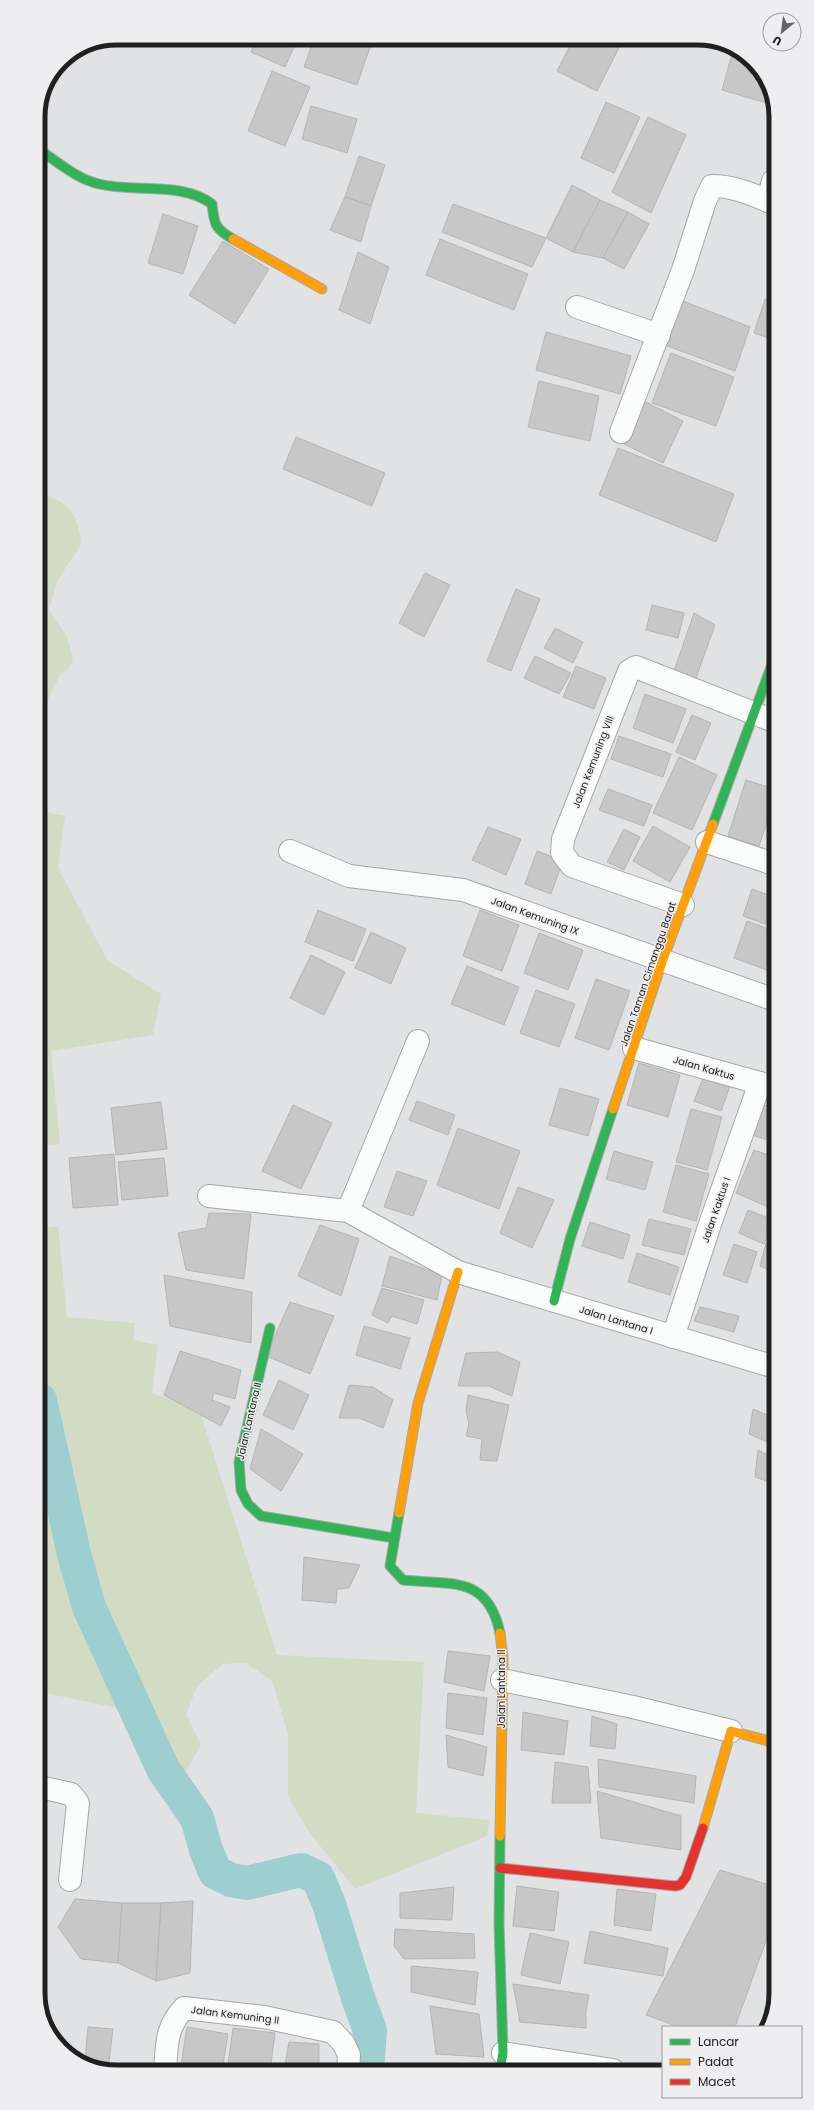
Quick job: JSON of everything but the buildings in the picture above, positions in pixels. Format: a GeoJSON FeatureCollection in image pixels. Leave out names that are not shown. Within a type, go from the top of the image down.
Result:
{"type":"FeatureCollection","features":[{"type":"Feature","properties":{"kind":"street"},"geometry":{"type":"LineString","coordinates":[[45,153],[95,183],[179,192],[205,198],[212,204],[214,223],[221,232],[322,289]]}},
{"type":"Feature","properties":{"kind":"street"},"geometry":{"type":"LineString","coordinates":[[621,432],[659,335],[683,270],[705,201],[712,186],[724,186],[769,195]]}},
{"type":"Feature","properties":{"kind":"street"},"geometry":{"type":"LineString","coordinates":[[577,307],[659,335]]}},
{"type":"Feature","properties":{"kind":"street","name":"Jalan Kemuning VIII"},"geometry":{"type":"LineString","coordinates":[[683,905],[572,866],[562,853],[563,839],[628,672],[636,668],[641,669],[753,714]]}},
{"type":"Feature","properties":{"kind":"street","name":"Jalan Taman Cimanggu Barat"},"geometry":{"type":"LineString","coordinates":[[554,1301],[570,1239],[662,962],[769,672]]}},
{"type":"Feature","properties":{"kind":"street"},"geometry":{"type":"LineString","coordinates":[[753,714],[769,719]]}},
{"type":"Feature","properties":{"kind":"street"},"geometry":{"type":"LineString","coordinates":[[707,842],[769,862]]}},
{"type":"Feature","properties":{"kind":"street","name":"Jalan Kemuning IX"},"geometry":{"type":"LineString","coordinates":[[290,851],[349,876],[462,890],[662,962],[769,998]]}},
{"type":"Feature","properties":{"kind":"street"},"geometry":{"type":"LineString","coordinates":[[209,1196],[348,1211],[418,1041]]}},
{"type":"Feature","properties":{"kind":"street","name":"Jalan Kaktus"},"geometry":{"type":"LineString","coordinates":[[634,1048],[767,1085]]}},
{"type":"Feature","properties":{"kind":"street","name":"Jalan Kaktus I"},"geometry":{"type":"LineString","coordinates":[[673,1337],[710,1224],[767,1085]]}},
{"type":"Feature","properties":{"kind":"street","name":"Jalan Lantana I"},"geometry":{"type":"LineString","coordinates":[[348,1211],[458,1272],[769,1365]]}},
{"type":"Feature","properties":{"kind":"street","name":"Jalan Lantana II"},"geometry":{"type":"LineString","coordinates":[[458,1272],[418,1403],[390,1566],[403,1580],[473,1588],[483,1596],[492,1609],[502,1651],[498,1923],[502,2061],[551,2065]]}},
{"type":"Feature","properties":{"kind":"street","name":"Jalan Lantana II"},"geometry":{"type":"LineString","coordinates":[[270,1328],[239,1462],[241,1490],[248,1504],[261,1516],[394,1538]]}},
{"type":"Feature","properties":{"kind":"street"},"geometry":{"type":"LineString","coordinates":[[502,1680],[633,1707],[769,1741]]}},
{"type":"Feature","properties":{"kind":"street"},"geometry":{"type":"LineString","coordinates":[[500,1868],[675,1886],[680,1885],[686,1877],[712,1801],[731,1731]]}},
{"type":"Feature","properties":{"kind":"street"},"geometry":{"type":"LineString","coordinates":[[45,1788],[71,1794],[78,1803],[70,1880]]}},
{"type":"Feature","properties":{"kind":"street","name":"Jalan Kemuning II"},"geometry":{"type":"LineString","coordinates":[[166,2065],[168,2032],[174,2019],[184,2008],[264,2017],[333,2032],[344,2044],[349,2055],[348,2065]]}},
{"type":"Feature","properties":{"kind":"green space"},"geometry":{"type":"Polygon","coordinates":[[[45,494],[61,502],[69,509],[75,517],[81,537],[80,546],[57,581],[49,610],[67,637],[73,660],[68,669],[60,675],[45,705],[45,494]]]}},
{"type":"Feature","properties":{"kind":"green space"},"geometry":{"type":"Polygon","coordinates":[[[45,812],[65,816],[58,868],[108,961],[161,994],[153,1035],[51,1051],[60,1144],[45,1146],[45,812]]]}},
{"type":"Feature","properties":{"kind":"green space"},"geometry":{"type":"Polygon","coordinates":[[[58,1226],[67,1317],[135,1323],[133,1340],[158,1345],[152,1393],[199,1408],[277,1655],[424,1662],[416,1813],[489,1820],[487,1836],[355,1889],[312,1836],[288,1797],[288,1734],[272,1681],[246,1663],[223,1664],[197,1686],[186,1715],[201,1745],[185,1773],[159,1773],[123,1709],[45,1693],[45,1228],[58,1226]]]}},
{"type":"Feature","properties":{"kind":"waterway"},"geometry":{"type":"LineString","coordinates":[[45,1423],[74,1554],[89,1607],[163,1769],[197,1818],[206,1850],[215,1872],[231,1880],[247,1883],[301,1870],[318,1878],[329,1904],[359,2001],[370,2030],[367,2065]]}},
{"type":"Feature","properties":{"kind":"traffic: fast"},"geometry":{"type":"LineString","coordinates":[[45,154],[75,174],[91,182],[127,188],[172,190],[186,192],[200,197],[212,204],[216,225],[222,232],[233,239]]}},
{"type":"Feature","properties":{"kind":"traffic: fast"},"geometry":{"type":"LineString","coordinates":[[713,824],[769,673]]}},
{"type":"Feature","properties":{"kind":"traffic: fast"},"geometry":{"type":"LineString","coordinates":[[554,1301],[570,1239],[613,1109]]}},
{"type":"Feature","properties":{"kind":"traffic: fast"},"geometry":{"type":"LineString","coordinates":[[270,1328],[239,1462],[241,1490],[248,1504],[261,1516],[394,1538]]}},
{"type":"Feature","properties":{"kind":"traffic: fast"},"geometry":{"type":"LineString","coordinates":[[399,1513],[390,1566],[403,1580],[452,1584],[477,1592],[487,1601],[494,1614],[500,1633]]}},
{"type":"Feature","properties":{"kind":"traffic: fast"},"geometry":{"type":"LineString","coordinates":[[500,1836],[499,1923],[503,2053],[501,2065]]}},
{"type":"Feature","properties":{"kind":"traffic: slow"},"geometry":{"type":"LineString","coordinates":[[233,239],[322,289]]}},
{"type":"Feature","properties":{"kind":"traffic: slow"},"geometry":{"type":"LineString","coordinates":[[613,1109],[662,962],[713,824]]}},
{"type":"Feature","properties":{"kind":"traffic: slow"},"geometry":{"type":"LineString","coordinates":[[399,1513],[418,1403],[458,1272]]}},
{"type":"Feature","properties":{"kind":"traffic: slow"},"geometry":{"type":"LineString","coordinates":[[500,1633],[503,1658],[500,1836]]}},
{"type":"Feature","properties":{"kind":"traffic: slow"},"geometry":{"type":"LineString","coordinates":[[703,1828],[731,1731],[769,1741]]}},
{"type":"Feature","properties":{"kind":"traffic: jam"},"geometry":{"type":"LineString","coordinates":[[500,1868],[675,1886],[680,1885],[686,1877],[703,1828]]}}]}
